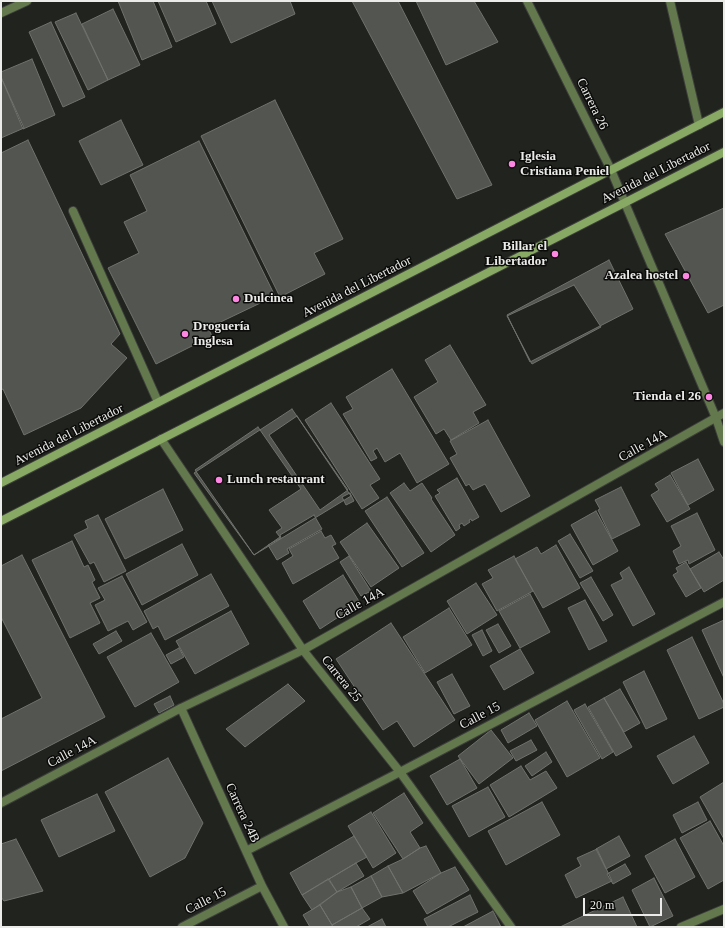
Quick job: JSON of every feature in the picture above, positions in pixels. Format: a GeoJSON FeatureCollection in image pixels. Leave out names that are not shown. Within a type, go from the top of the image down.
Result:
{"type":"FeatureCollection","features":[{"type":"Feature","properties":{"kind":"main road","name":"Avenida del Libertador"},"geometry":{"type":"LineString","coordinates":[[1,483],[724,112]]}},
{"type":"Feature","properties":{"kind":"main road","name":"Avenida del Libertador"},"geometry":{"type":"LineString","coordinates":[[1,521],[724,152]]}},
{"type":"Feature","properties":{"kind":"street"},"geometry":{"type":"LineString","coordinates":[[1,13],[27,1]]}},
{"type":"Feature","properties":{"kind":"street","name":"Carrera 26"},"geometry":{"type":"LineString","coordinates":[[527,1],[611,170],[716,418],[724,442]]}},
{"type":"Feature","properties":{"kind":"street"},"geometry":{"type":"LineString","coordinates":[[670,1],[699,125]]}},
{"type":"Feature","properties":{"kind":"street"},"geometry":{"type":"LineString","coordinates":[[73,211],[158,402]]}},
{"type":"Feature","properties":{"kind":"street","name":"Calle 14A"},"geometry":{"type":"LineString","coordinates":[[1,803],[181,708],[303,650],[724,413]]}},
{"type":"Feature","properties":{"kind":"street","name":"Carrera 25"},"geometry":{"type":"LineString","coordinates":[[160,439],[303,650],[400,772],[511,927]]}},
{"type":"Feature","properties":{"kind":"street","name":"Calle 15"},"geometry":{"type":"LineString","coordinates":[[246,851],[724,602]]}},
{"type":"Feature","properties":{"kind":"street","name":"Carrera 24B"},"geometry":{"type":"LineString","coordinates":[[181,708],[262,886],[284,927]]}},
{"type":"Feature","properties":{"kind":"street","name":"Calle 15"},"geometry":{"type":"LineString","coordinates":[[182,927],[262,886]]}},
{"type":"Feature","properties":{"kind":"street"},"geometry":{"type":"LineString","coordinates":[[681,927],[724,909]]}},
{"type":"Feature","properties":{"kind":"building"},"geometry":{"type":"Polygon","coordinates":[[[118,1],[153,1],[172,47],[142,60],[118,1]]]}},
{"type":"Feature","properties":{"kind":"building"},"geometry":{"type":"Polygon","coordinates":[[[158,1],[206,1],[216,24],[176,42],[158,1]]]}},
{"type":"Feature","properties":{"kind":"building"},"geometry":{"type":"Polygon","coordinates":[[[212,1],[290,1],[295,14],[231,43],[212,1]]]}},
{"type":"Feature","properties":{"kind":"building"},"geometry":{"type":"Polygon","coordinates":[[[352,1],[398,1],[492,185],[457,199],[352,1]]]}},
{"type":"Feature","properties":{"kind":"building"},"geometry":{"type":"Polygon","coordinates":[[[416,1],[474,1],[498,42],[446,65],[416,1]]]}},
{"type":"Feature","properties":{"kind":"building"},"geometry":{"type":"Polygon","coordinates":[[[113,9],[140,65],[108,80],[82,24],[113,9]]]}},
{"type":"Feature","properties":{"kind":"building"},"geometry":{"type":"Polygon","coordinates":[[[76,13],[108,80],[88,90],[55,22],[76,13]]]}},
{"type":"Feature","properties":{"kind":"building"},"geometry":{"type":"Polygon","coordinates":[[[51,22],[85,97],[63,107],[29,32],[51,22]]]}},
{"type":"Feature","properties":{"kind":"building"},"geometry":{"type":"Polygon","coordinates":[[[32,59],[55,115],[23,129],[1,77],[1,72],[32,59]]]}},
{"type":"Feature","properties":{"kind":"building"},"geometry":{"type":"Polygon","coordinates":[[[1,77],[24,128],[1,138],[1,77]]]}},
{"type":"Feature","properties":{"kind":"building"},"geometry":{"type":"Polygon","coordinates":[[[275,100],[343,239],[314,253],[325,274],[280,297],[201,136],[275,100]]]}},
{"type":"Feature","properties":{"kind":"building"},"geometry":{"type":"Polygon","coordinates":[[[121,120],[143,165],[101,185],[79,141],[121,120]]]}},
{"type":"Feature","properties":{"kind":"building"},"geometry":{"type":"Polygon","coordinates":[[[28,140],[120,334],[111,344],[127,358],[81,408],[24,435],[3,389],[1,390],[1,153],[28,140]]]}},
{"type":"Feature","properties":{"kind":"building"},"geometry":{"type":"Polygon","coordinates":[[[199,141],[275,296],[208,328],[212,336],[156,364],[108,268],[139,253],[124,222],[147,211],[130,175],[199,141]]]}},
{"type":"Feature","properties":{"kind":"building"},"geometry":{"type":"Polygon","coordinates":[[[724,208],[724,305],[708,313],[665,234],[724,208]]]}},
{"type":"Feature","properties":{"kind":"building"},"geometry":{"type":"Polygon","coordinates":[[[609,260],[633,309],[530,362],[507,315],[609,260]]]}},
{"type":"Feature","properties":{"kind":"building"},"geometry":{"type":"Polygon","coordinates":[[[574,285],[601,327],[532,364],[507,316],[574,285]]]}},
{"type":"Feature","properties":{"kind":"building"},"geometry":{"type":"Polygon","coordinates":[[[450,345],[486,405],[473,412],[479,423],[451,440],[444,429],[436,434],[414,397],[438,382],[425,360],[450,345]]]}},
{"type":"Feature","properties":{"kind":"building"},"geometry":{"type":"Polygon","coordinates":[[[392,369],[449,464],[417,483],[400,453],[385,462],[377,448],[373,451],[377,458],[371,461],[343,414],[353,409],[346,397],[392,369]]]}},
{"type":"Feature","properties":{"kind":"building"},"geometry":{"type":"Polygon","coordinates":[[[331,403],[380,479],[370,485],[379,498],[362,509],[305,420],[331,403]]]}},
{"type":"Feature","properties":{"kind":"building"},"geometry":{"type":"Polygon","coordinates":[[[292,409],[351,496],[254,555],[194,473],[292,409]]]}},
{"type":"Feature","properties":{"kind":"building"},"geometry":{"type":"Polygon","coordinates":[[[297,416],[348,490],[320,510],[269,435],[297,416]]]}},
{"type":"Feature","properties":{"kind":"building"},"geometry":{"type":"Polygon","coordinates":[[[488,420],[530,496],[501,512],[485,484],[473,490],[469,484],[466,486],[450,458],[457,454],[450,441],[488,420]]]}},
{"type":"Feature","properties":{"kind":"building"},"geometry":{"type":"Polygon","coordinates":[[[258,427],[301,489],[269,510],[282,528],[276,532],[280,537],[254,555],[195,470],[258,427]]]}},
{"type":"Feature","properties":{"kind":"building"},"geometry":{"type":"Polygon","coordinates":[[[698,459],[714,490],[688,505],[671,473],[698,459]]]}},
{"type":"Feature","properties":{"kind":"building"},"geometry":{"type":"Polygon","coordinates":[[[670,475],[690,509],[667,522],[651,495],[659,490],[655,484],[670,475]]]}},
{"type":"Feature","properties":{"kind":"building"},"geometry":{"type":"Polygon","coordinates":[[[457,478],[479,517],[472,521],[471,519],[469,520],[470,522],[464,526],[462,523],[459,525],[460,528],[456,531],[435,496],[440,493],[437,490],[457,478]]]}},
{"type":"Feature","properties":{"kind":"building"},"geometry":{"type":"Polygon","coordinates":[[[404,483],[410,491],[422,483],[455,535],[431,552],[390,493],[404,483]]]}},
{"type":"Feature","properties":{"kind":"building"},"geometry":{"type":"Polygon","coordinates":[[[621,487],[640,525],[612,539],[598,510],[600,509],[595,500],[621,487]]]}},
{"type":"Feature","properties":{"kind":"building"},"geometry":{"type":"Polygon","coordinates":[[[163,489],[183,530],[125,559],[105,519],[163,489]]]}},
{"type":"Feature","properties":{"kind":"building"},"geometry":{"type":"Polygon","coordinates":[[[350,493],[354,501],[346,505],[342,497],[350,493]]]}},
{"type":"Feature","properties":{"kind":"building"},"geometry":{"type":"Polygon","coordinates":[[[387,497],[424,553],[402,567],[365,511],[387,497]]]}},
{"type":"Feature","properties":{"kind":"building"},"geometry":{"type":"Polygon","coordinates":[[[596,511],[618,551],[593,565],[571,525],[596,511]]]}},
{"type":"Feature","properties":{"kind":"building"},"geometry":{"type":"Polygon","coordinates":[[[697,513],[715,550],[689,564],[688,560],[679,564],[673,551],[681,546],[671,526],[697,513]]]}},
{"type":"Feature","properties":{"kind":"building"},"geometry":{"type":"Polygon","coordinates":[[[98,515],[126,571],[104,582],[94,562],[90,564],[74,535],[88,528],[85,521],[98,515]]]}},
{"type":"Feature","properties":{"kind":"building"},"geometry":{"type":"Polygon","coordinates":[[[314,515],[322,529],[287,549],[289,553],[277,560],[268,545],[281,538],[280,535],[314,515]]]}},
{"type":"Feature","properties":{"kind":"building"},"geometry":{"type":"Polygon","coordinates":[[[367,523],[399,568],[371,587],[340,542],[367,523]]]}},
{"type":"Feature","properties":{"kind":"building"},"geometry":{"type":"Polygon","coordinates":[[[321,531],[325,538],[331,535],[336,544],[332,546],[339,558],[293,584],[282,563],[293,556],[289,549],[321,531]]]}},
{"type":"Feature","properties":{"kind":"building"},"geometry":{"type":"Polygon","coordinates":[[[570,534],[593,571],[580,578],[558,541],[570,534]]]}},
{"type":"Feature","properties":{"kind":"building"},"geometry":{"type":"Polygon","coordinates":[[[72,541],[84,567],[88,565],[95,580],[92,582],[100,598],[90,603],[100,623],[70,638],[32,560],[72,541]]]}},
{"type":"Feature","properties":{"kind":"building"},"geometry":{"type":"Polygon","coordinates":[[[182,544],[198,575],[142,605],[126,574],[182,544]]]}},
{"type":"Feature","properties":{"kind":"building"},"geometry":{"type":"Polygon","coordinates":[[[556,545],[580,588],[543,608],[515,559],[537,547],[541,554],[556,545]]]}},
{"type":"Feature","properties":{"kind":"building"},"geometry":{"type":"Polygon","coordinates":[[[719,552],[724,560],[724,580],[704,592],[690,569],[719,552]]]}},
{"type":"Feature","properties":{"kind":"building"},"geometry":{"type":"Polygon","coordinates":[[[22,555],[105,717],[1,771],[1,719],[42,698],[1,617],[1,566],[22,555]]]}},
{"type":"Feature","properties":{"kind":"building"},"geometry":{"type":"Polygon","coordinates":[[[349,556],[371,591],[361,596],[340,562],[349,556]]]}},
{"type":"Feature","properties":{"kind":"building"},"geometry":{"type":"Polygon","coordinates":[[[514,556],[533,591],[497,611],[482,584],[493,578],[488,570],[514,556]]]}},
{"type":"Feature","properties":{"kind":"building"},"geometry":{"type":"Polygon","coordinates":[[[686,562],[701,588],[686,597],[673,575],[678,572],[676,568],[686,562]]]}},
{"type":"Feature","properties":{"kind":"building"},"geometry":{"type":"Polygon","coordinates":[[[629,567],[655,614],[633,626],[611,585],[623,579],[620,573],[629,567]]]}},
{"type":"Feature","properties":{"kind":"building"},"geometry":{"type":"Polygon","coordinates":[[[211,574],[229,606],[165,640],[158,626],[153,629],[144,611],[211,574]]]}},
{"type":"Feature","properties":{"kind":"building"},"geometry":{"type":"Polygon","coordinates":[[[343,575],[360,603],[320,629],[303,601],[343,575]]]}},
{"type":"Feature","properties":{"kind":"building"},"geometry":{"type":"Polygon","coordinates":[[[122,576],[147,622],[133,630],[128,621],[108,631],[95,605],[105,600],[98,588],[122,576]]]}},
{"type":"Feature","properties":{"kind":"building"},"geometry":{"type":"Polygon","coordinates":[[[591,577],[613,615],[603,621],[580,583],[591,577]]]}},
{"type":"Feature","properties":{"kind":"building"},"geometry":{"type":"Polygon","coordinates":[[[476,583],[497,615],[467,634],[447,601],[476,583]]]}},
{"type":"Feature","properties":{"kind":"building"},"geometry":{"type":"Polygon","coordinates":[[[530,594],[550,632],[520,648],[499,611],[530,594]]]}},
{"type":"Feature","properties":{"kind":"building"},"geometry":{"type":"Polygon","coordinates":[[[585,600],[607,641],[589,650],[568,608],[585,600]]]}},
{"type":"Feature","properties":{"kind":"building"},"geometry":{"type":"Polygon","coordinates":[[[449,608],[472,645],[425,673],[403,637],[449,608]]]}},
{"type":"Feature","properties":{"kind":"building"},"geometry":{"type":"Polygon","coordinates":[[[231,611],[249,644],[195,674],[176,641],[231,611]]]}},
{"type":"Feature","properties":{"kind":"building"},"geometry":{"type":"Polygon","coordinates":[[[724,620],[724,678],[702,630],[724,620]]]}},
{"type":"Feature","properties":{"kind":"building"},"geometry":{"type":"Polygon","coordinates":[[[391,623],[455,720],[414,747],[397,721],[383,730],[336,659],[391,623]]]}},
{"type":"Feature","properties":{"kind":"building"},"geometry":{"type":"Polygon","coordinates":[[[498,624],[511,646],[499,653],[486,630],[498,624]]]}},
{"type":"Feature","properties":{"kind":"building"},"geometry":{"type":"Polygon","coordinates":[[[482,630],[492,651],[483,656],[472,635],[482,630]]]}},
{"type":"Feature","properties":{"kind":"building"},"geometry":{"type":"Polygon","coordinates":[[[116,631],[122,641],[99,654],[93,644],[116,631]]]}},
{"type":"Feature","properties":{"kind":"building"},"geometry":{"type":"Polygon","coordinates":[[[151,633],[179,682],[135,707],[107,657],[151,633]]]}},
{"type":"Feature","properties":{"kind":"building"},"geometry":{"type":"Polygon","coordinates":[[[692,637],[724,704],[724,707],[699,719],[667,650],[692,637]]]}},
{"type":"Feature","properties":{"kind":"building"},"geometry":{"type":"Polygon","coordinates":[[[179,648],[184,657],[171,664],[166,655],[179,648]]]}},
{"type":"Feature","properties":{"kind":"building"},"geometry":{"type":"Polygon","coordinates":[[[520,649],[534,673],[504,690],[490,666],[520,649]]]}},
{"type":"Feature","properties":{"kind":"building"},"geometry":{"type":"Polygon","coordinates":[[[644,671],[667,719],[646,729],[623,682],[644,671]]]}},
{"type":"Feature","properties":{"kind":"building"},"geometry":{"type":"Polygon","coordinates":[[[452,674],[470,706],[454,714],[437,682],[452,674]]]}},
{"type":"Feature","properties":{"kind":"building"},"geometry":{"type":"Polygon","coordinates":[[[288,684],[305,701],[245,747],[226,729],[288,684]]]}},
{"type":"Feature","properties":{"kind":"building"},"geometry":{"type":"Polygon","coordinates":[[[620,689],[640,723],[624,732],[604,698],[620,689]]]}},
{"type":"Feature","properties":{"kind":"building"},"geometry":{"type":"Polygon","coordinates":[[[170,696],[174,705],[159,713],[154,704],[170,696]]]}},
{"type":"Feature","properties":{"kind":"building"},"geometry":{"type":"Polygon","coordinates":[[[604,698],[632,747],[616,756],[588,707],[604,698]]]}},
{"type":"Feature","properties":{"kind":"building"},"geometry":{"type":"Polygon","coordinates":[[[567,701],[600,758],[567,777],[535,720],[567,701]]]}},
{"type":"Feature","properties":{"kind":"building"},"geometry":{"type":"Polygon","coordinates":[[[585,704],[613,752],[602,759],[574,710],[585,704]]]}},
{"type":"Feature","properties":{"kind":"building"},"geometry":{"type":"Polygon","coordinates":[[[529,713],[537,726],[508,743],[501,730],[529,713]]]}},
{"type":"Feature","properties":{"kind":"building"},"geometry":{"type":"Polygon","coordinates":[[[491,730],[513,758],[479,784],[458,756],[491,730]]]}},
{"type":"Feature","properties":{"kind":"building"},"geometry":{"type":"Polygon","coordinates":[[[694,736],[709,763],[673,784],[657,756],[694,736]]]}},
{"type":"Feature","properties":{"kind":"building"},"geometry":{"type":"Polygon","coordinates":[[[531,740],[537,750],[516,761],[510,751],[531,740]]]}},
{"type":"Feature","properties":{"kind":"building"},"geometry":{"type":"Polygon","coordinates":[[[546,752],[552,762],[532,776],[525,766],[546,752]]]}},
{"type":"Feature","properties":{"kind":"building"},"geometry":{"type":"Polygon","coordinates":[[[168,758],[203,823],[185,858],[150,877],[105,792],[168,758]]]}},
{"type":"Feature","properties":{"kind":"building"},"geometry":{"type":"Polygon","coordinates":[[[460,759],[477,788],[447,805],[430,776],[460,759]]]}},
{"type":"Feature","properties":{"kind":"building"},"geometry":{"type":"Polygon","coordinates":[[[521,766],[530,780],[546,771],[557,788],[509,817],[490,785],[521,766]]]}},
{"type":"Feature","properties":{"kind":"building"},"geometry":{"type":"Polygon","coordinates":[[[724,782],[724,839],[700,797],[724,782]]]}},
{"type":"Feature","properties":{"kind":"building"},"geometry":{"type":"Polygon","coordinates":[[[488,787],[505,817],[469,837],[452,806],[488,787]]]}},
{"type":"Feature","properties":{"kind":"building"},"geometry":{"type":"Polygon","coordinates":[[[404,793],[423,823],[410,832],[420,848],[403,859],[373,813],[404,793]]]}},
{"type":"Feature","properties":{"kind":"building"},"geometry":{"type":"Polygon","coordinates":[[[97,794],[115,831],[59,857],[41,820],[97,794]]]}},
{"type":"Feature","properties":{"kind":"building"},"geometry":{"type":"Polygon","coordinates":[[[542,802],[560,835],[506,865],[488,831],[542,802]]]}},
{"type":"Feature","properties":{"kind":"building"},"geometry":{"type":"Polygon","coordinates":[[[698,802],[707,820],[682,833],[673,815],[698,802]]]}},
{"type":"Feature","properties":{"kind":"building"},"geometry":{"type":"Polygon","coordinates":[[[371,812],[396,853],[373,868],[348,826],[371,812]]]}},
{"type":"Feature","properties":{"kind":"building"},"geometry":{"type":"Polygon","coordinates":[[[710,821],[724,846],[724,880],[708,889],[680,838],[710,821]]]}},
{"type":"Feature","properties":{"kind":"building"},"geometry":{"type":"Polygon","coordinates":[[[354,836],[367,857],[302,895],[290,873],[354,836]]]}},
{"type":"Feature","properties":{"kind":"building"},"geometry":{"type":"Polygon","coordinates":[[[619,836],[630,856],[606,869],[596,849],[619,836]]]}},
{"type":"Feature","properties":{"kind":"building"},"geometry":{"type":"Polygon","coordinates":[[[16,839],[43,891],[4,901],[1,897],[1,844],[16,839]]]}},
{"type":"Feature","properties":{"kind":"building"},"geometry":{"type":"Polygon","coordinates":[[[675,839],[695,877],[665,893],[645,856],[675,839]]]}},
{"type":"Feature","properties":{"kind":"building"},"geometry":{"type":"Polygon","coordinates":[[[426,846],[441,873],[403,893],[388,866],[426,846]]]}},
{"type":"Feature","properties":{"kind":"building"},"geometry":{"type":"Polygon","coordinates":[[[597,849],[612,881],[576,898],[565,875],[581,866],[577,858],[597,849]]]}},
{"type":"Feature","properties":{"kind":"building"},"geometry":{"type":"Polygon","coordinates":[[[356,863],[364,876],[337,892],[329,879],[356,863]]]}},
{"type":"Feature","properties":{"kind":"building"},"geometry":{"type":"Polygon","coordinates":[[[625,864],[631,874],[613,884],[607,874],[625,864]]]}},
{"type":"Feature","properties":{"kind":"building"},"geometry":{"type":"Polygon","coordinates":[[[388,866],[403,893],[382,897],[371,876],[388,866]]]}},
{"type":"Feature","properties":{"kind":"building"},"geometry":{"type":"Polygon","coordinates":[[[455,867],[469,890],[427,914],[413,891],[441,873],[455,867]]]}},
{"type":"Feature","properties":{"kind":"building"},"geometry":{"type":"Polygon","coordinates":[[[371,876],[382,897],[362,908],[351,887],[371,876]]]}},
{"type":"Feature","properties":{"kind":"building"},"geometry":{"type":"Polygon","coordinates":[[[654,878],[673,916],[650,927],[632,890],[654,878]]]}},
{"type":"Feature","properties":{"kind":"building"},"geometry":{"type":"Polygon","coordinates":[[[328,879],[337,892],[312,910],[302,895],[328,879]]]}},
{"type":"Feature","properties":{"kind":"building"},"geometry":{"type":"Polygon","coordinates":[[[351,887],[362,908],[332,925],[320,905],[337,892],[351,887]]]}},
{"type":"Feature","properties":{"kind":"building"},"geometry":{"type":"Polygon","coordinates":[[[470,895],[478,912],[448,927],[428,927],[424,919],[470,895]]]}},
{"type":"Feature","properties":{"kind":"building"},"geometry":{"type":"Polygon","coordinates":[[[623,897],[637,927],[560,927],[623,897]]]}},
{"type":"Feature","properties":{"kind":"building"},"geometry":{"type":"Polygon","coordinates":[[[320,905],[333,927],[310,927],[303,915],[320,905]]]}},
{"type":"Feature","properties":{"kind":"building"},"geometry":{"type":"Polygon","coordinates":[[[362,908],[370,919],[356,927],[333,927],[332,925],[362,908]]]}},
{"type":"Feature","properties":{"kind":"building"},"geometry":{"type":"Polygon","coordinates":[[[493,911],[501,927],[463,927],[493,911]]]}},
{"type":"Feature","properties":{"kind":"building"},"geometry":{"type":"Polygon","coordinates":[[[382,919],[386,927],[367,927],[382,919]]]}},
{"type":"Feature","properties":{"kind":"place","name":"Iglesia Cristiana Peniel"},"geometry":{"type":"Point","coordinates":[512,164]}},
{"type":"Feature","properties":{"kind":"place","name":"Billar el Libertador"},"geometry":{"type":"Point","coordinates":[555,254]}},
{"type":"Feature","properties":{"kind":"place","name":"Azalea hostel"},"geometry":{"type":"Point","coordinates":[686,276]}},
{"type":"Feature","properties":{"kind":"place","name":"Dulcinea"},"geometry":{"type":"Point","coordinates":[236,299]}},
{"type":"Feature","properties":{"kind":"place","name":"Droguería Inglesa"},"geometry":{"type":"Point","coordinates":[185,334]}},
{"type":"Feature","properties":{"kind":"place","name":"Tienda el 26"},"geometry":{"type":"Point","coordinates":[709,397]}},
{"type":"Feature","properties":{"kind":"place","name":"Lunch restaurant"},"geometry":{"type":"Point","coordinates":[219,480]}}]}
